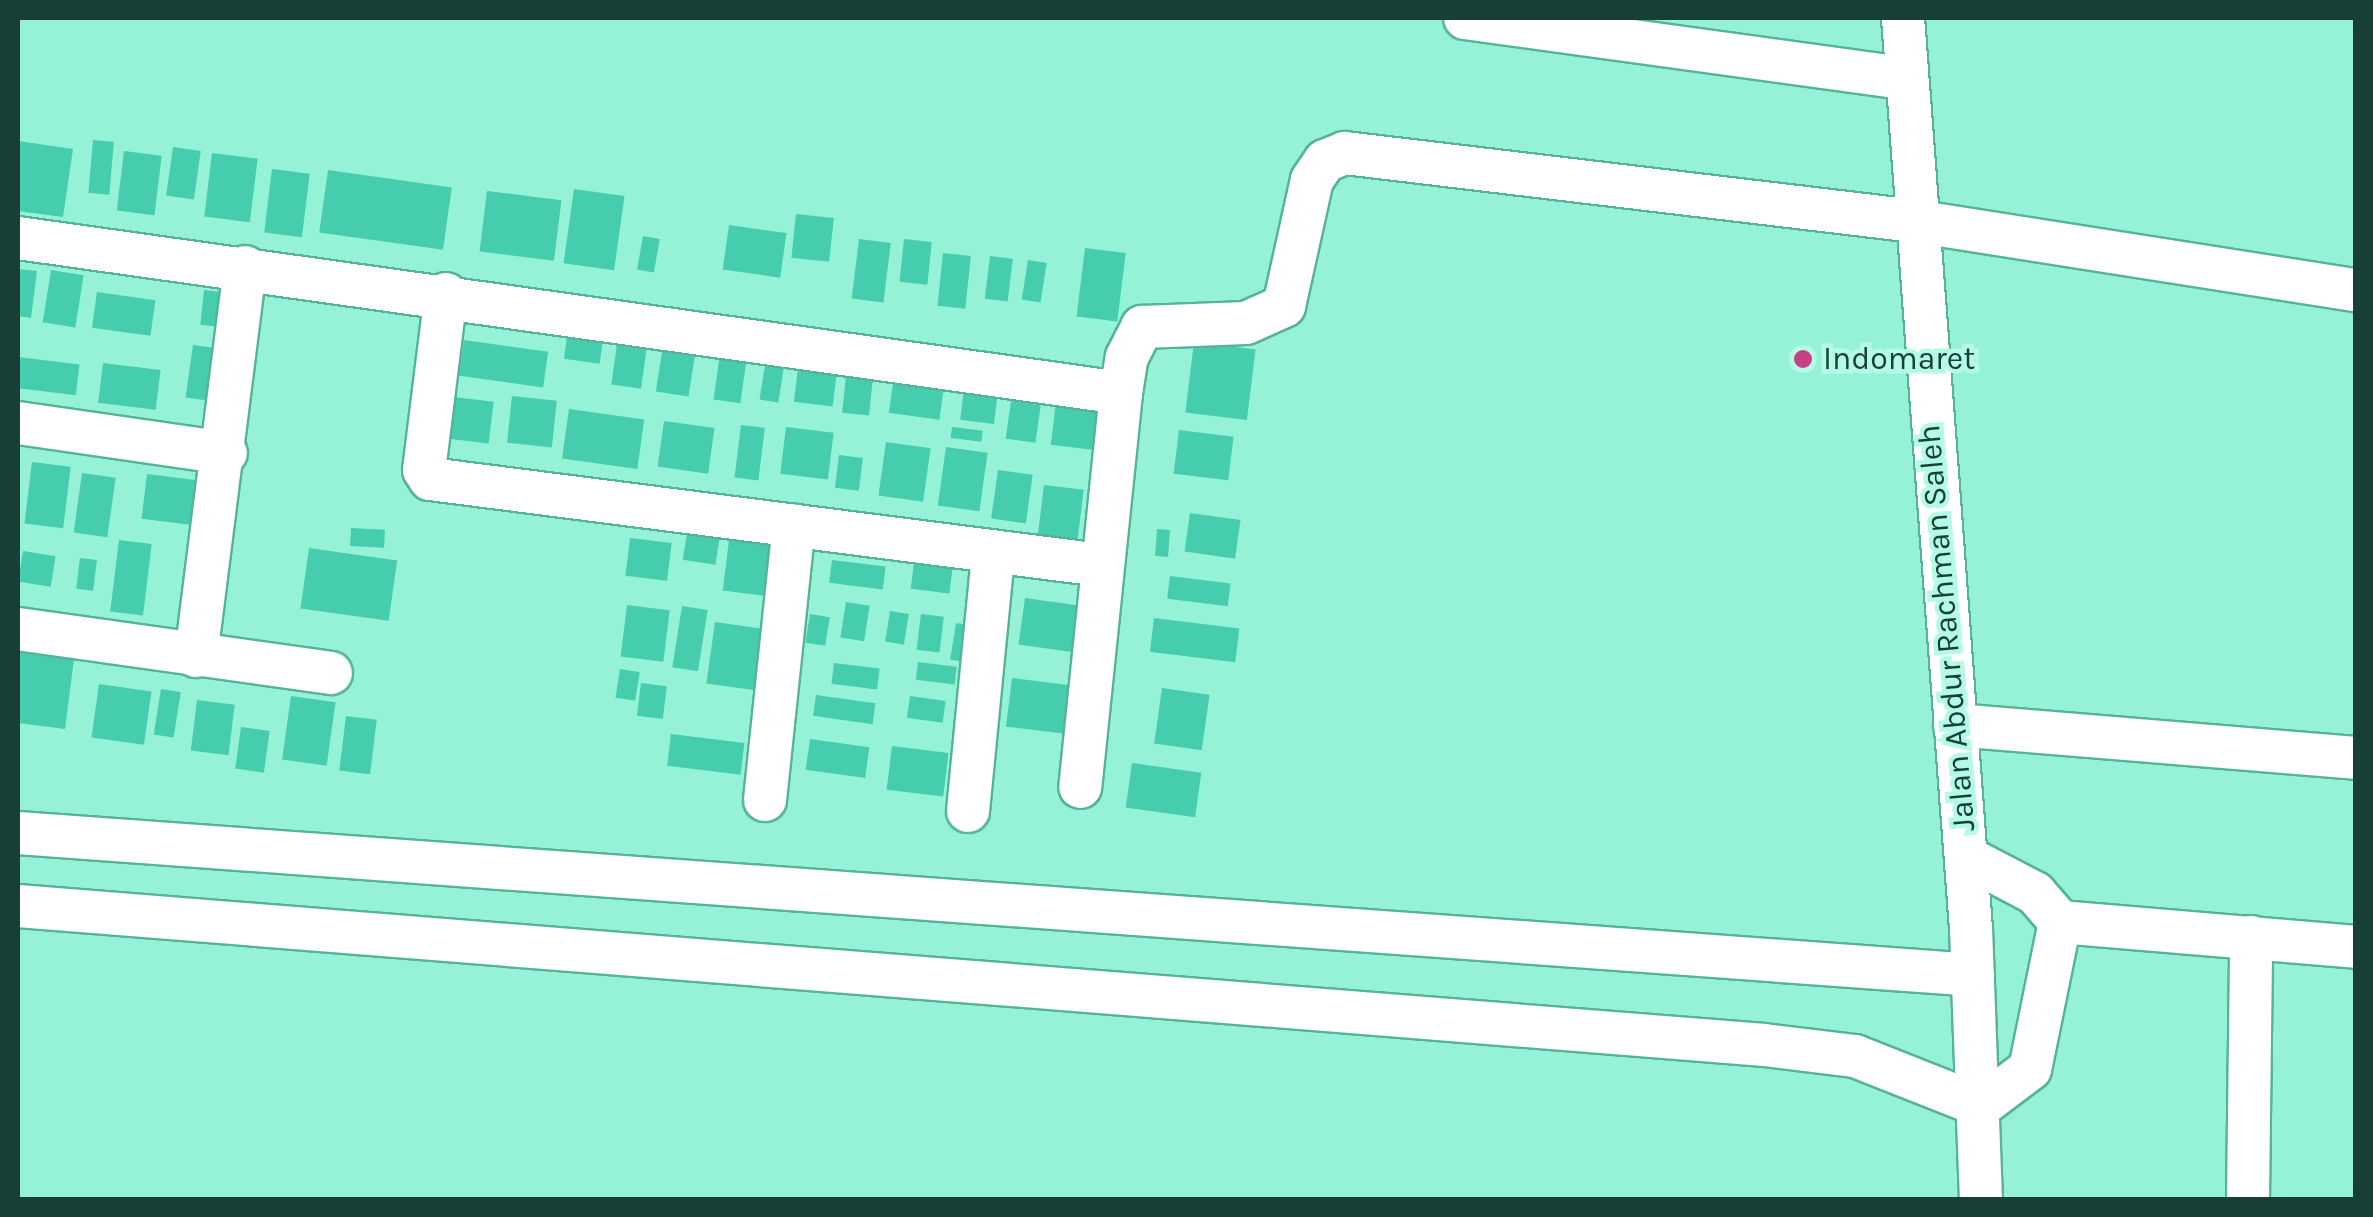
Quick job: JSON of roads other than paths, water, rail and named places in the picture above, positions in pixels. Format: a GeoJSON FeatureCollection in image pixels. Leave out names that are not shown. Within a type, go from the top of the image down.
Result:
{"type":"FeatureCollection","features":[{"type":"Feature","properties":{"kind":"street"},"geometry":{"type":"LineString","coordinates":[[1465,18],[1904,78]]}},
{"type":"Feature","properties":{"kind":"street","name":"Jalan Abdur Rachman Saleh"},"geometry":{"type":"LineString","coordinates":[[1904,18],[1914,220],[1966,857],[1982,1106],[1981,1200]]}},
{"type":"Feature","properties":{"kind":"street"},"geometry":{"type":"LineString","coordinates":[[1080,786],[1100,565],[1127,358],[1142,328],[1246,323],[1284,306],[1312,180],[1325,161],[1346,153],[1914,220],[2356,290]]}},
{"type":"Feature","properties":{"kind":"street"},"geometry":{"type":"LineString","coordinates":[[18,238],[446,294],[1121,393]]}},
{"type":"Feature","properties":{"kind":"street"},"geometry":{"type":"LineString","coordinates":[[196,656],[226,453],[245,267]]}},
{"type":"Feature","properties":{"kind":"street"},"geometry":{"type":"LineString","coordinates":[[446,294],[424,470],[430,479],[994,556],[1100,565]]}},
{"type":"Feature","properties":{"kind":"street"},"geometry":{"type":"LineString","coordinates":[[18,423],[226,453]]}},
{"type":"Feature","properties":{"kind":"street"},"geometry":{"type":"LineString","coordinates":[[765,800],[794,526]]}},
{"type":"Feature","properties":{"kind":"street"},"geometry":{"type":"LineString","coordinates":[[968,811],[994,556]]}},
{"type":"Feature","properties":{"kind":"street"},"geometry":{"type":"LineString","coordinates":[[18,629],[331,673]]}},
{"type":"Feature","properties":{"kind":"street"},"geometry":{"type":"LineString","coordinates":[[1955,725],[2356,758]]}},
{"type":"Feature","properties":{"kind":"street"},"geometry":{"type":"LineString","coordinates":[[18,833],[1973,975]]}},
{"type":"Feature","properties":{"kind":"street"},"geometry":{"type":"LineString","coordinates":[[1966,857],[2035,893],[2060,922],[2356,947]]}},
{"type":"Feature","properties":{"kind":"street"},"geometry":{"type":"LineString","coordinates":[[18,906],[1764,1045],[1856,1056],[1982,1106],[2030,1069],[2060,922]]}},
{"type":"Feature","properties":{"kind":"street"},"geometry":{"type":"LineString","coordinates":[[2248,1200],[2250,937]]}},
{"type":"Feature","properties":{"kind":"place","name":"Indomaret"},"geometry":{"type":"Point","coordinates":[1803,359]}}]}
